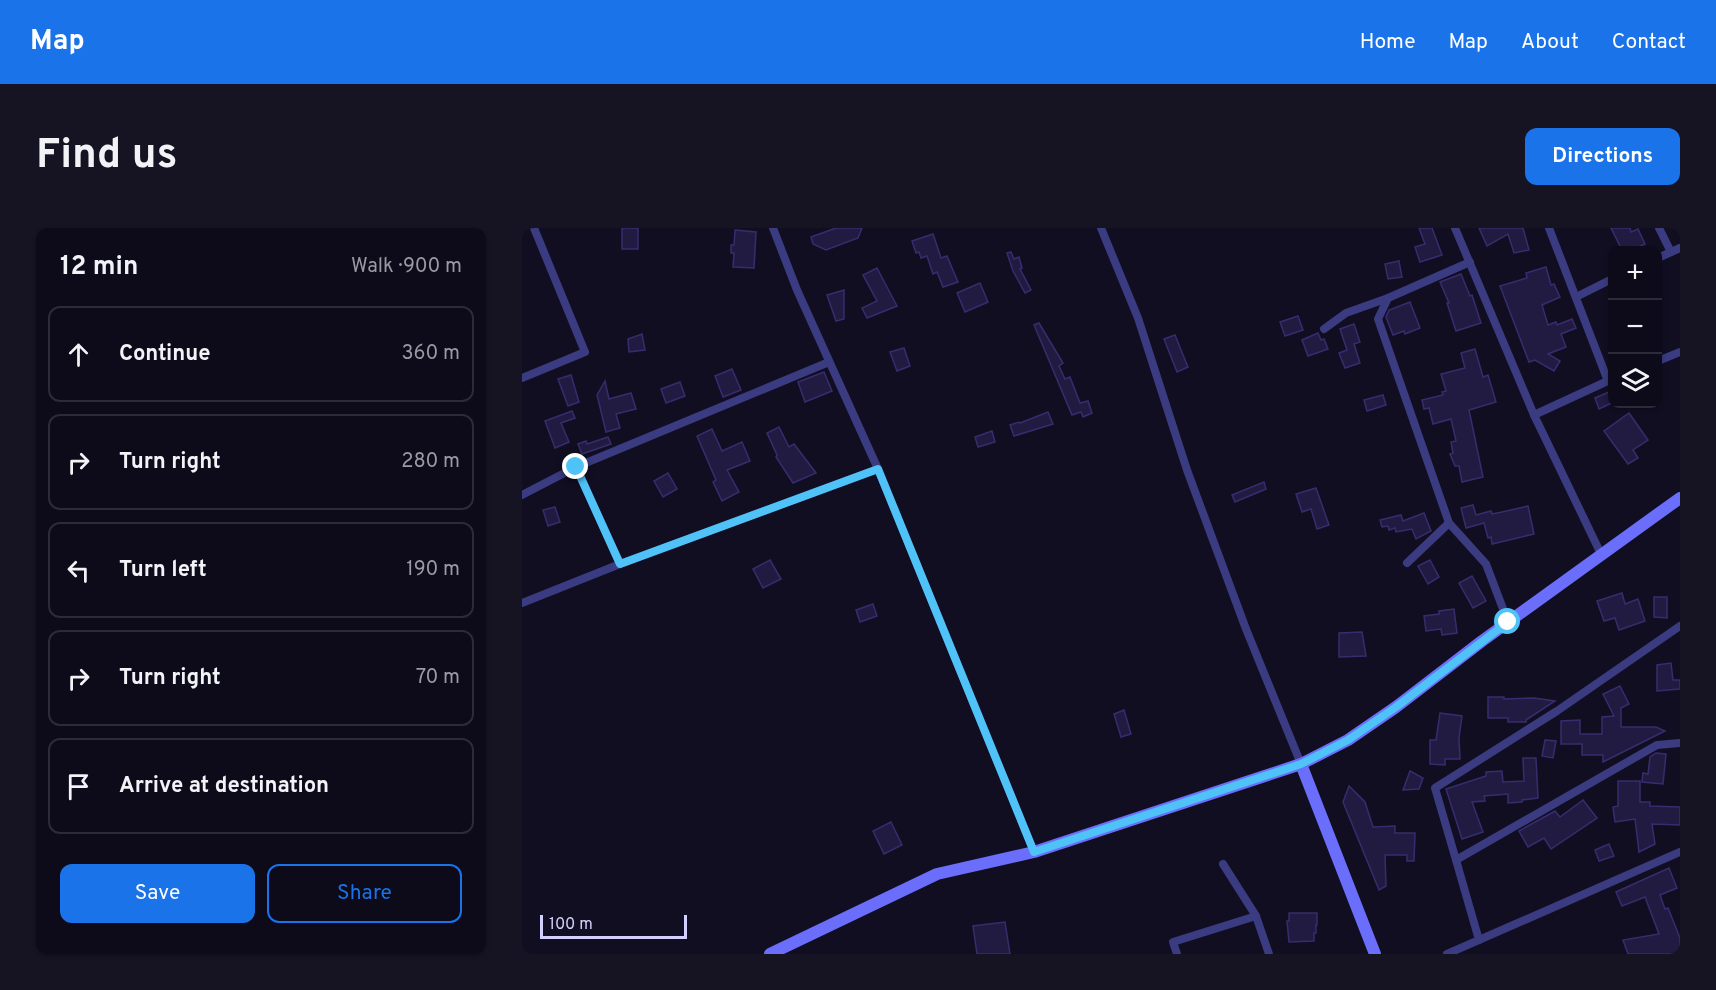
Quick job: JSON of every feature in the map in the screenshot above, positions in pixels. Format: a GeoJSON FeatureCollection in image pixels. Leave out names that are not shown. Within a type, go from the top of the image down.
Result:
{"type":"FeatureCollection","features":[{"type":"Feature","properties":{"kind":"street"},"geometry":{"type":"LineString","coordinates":[[522,378],[585,352],[534,228]]}},
{"type":"Feature","properties":{"kind":"street"},"geometry":{"type":"LineString","coordinates":[[773,228],[796,290],[878,469],[1034,852]]}},
{"type":"Feature","properties":{"kind":"street"},"geometry":{"type":"LineString","coordinates":[[1101,228],[1138,318],[1187,470],[1246,628],[1375,954]]}},
{"type":"Feature","properties":{"kind":"street"},"geometry":{"type":"LineString","coordinates":[[1455,228],[1534,415],[1600,554]]}},
{"type":"Feature","properties":{"kind":"street"},"geometry":{"type":"LineString","coordinates":[[1549,228],[1608,375]]}},
{"type":"Feature","properties":{"kind":"street"},"geometry":{"type":"LineString","coordinates":[[1659,228],[1671,252]]}},
{"type":"Feature","properties":{"kind":"street"},"geometry":{"type":"LineString","coordinates":[[1662,256],[1680,248]]}},
{"type":"Feature","properties":{"kind":"street"},"geometry":{"type":"LineString","coordinates":[[1324,329],[1346,313],[1470,262]]}},
{"type":"Feature","properties":{"kind":"street"},"geometry":{"type":"LineString","coordinates":[[1576,297],[1608,281]]}},
{"type":"Feature","properties":{"kind":"street"},"geometry":{"type":"LineString","coordinates":[[1388,297],[1378,320],[1449,523],[1486,564],[1508,622]]}},
{"type":"Feature","properties":{"kind":"street"},"geometry":{"type":"LineString","coordinates":[[1662,359],[1680,352]]}},
{"type":"Feature","properties":{"kind":"street"},"geometry":{"type":"LineString","coordinates":[[522,495],[576,467],[829,362]]}},
{"type":"Feature","properties":{"kind":"street"},"geometry":{"type":"LineString","coordinates":[[1534,415],[1608,381]]}},
{"type":"Feature","properties":{"kind":"street"},"geometry":{"type":"LineString","coordinates":[[576,467],[620,564]]}},
{"type":"Feature","properties":{"kind":"street"},"geometry":{"type":"LineString","coordinates":[[522,603],[620,564],[878,469]]}},
{"type":"Feature","properties":{"kind":"street"},"geometry":{"type":"LineString","coordinates":[[770,954],[937,874],[1034,852],[1301,764],[1348,740],[1377,720],[1600,554],[1680,498]]}},
{"type":"Feature","properties":{"kind":"street"},"geometry":{"type":"LineString","coordinates":[[1407,563],[1449,523]]}},
{"type":"Feature","properties":{"kind":"street"},"geometry":{"type":"LineString","coordinates":[[1479,940],[1435,788],[1557,711],[1680,626]]}},
{"type":"Feature","properties":{"kind":"street"},"geometry":{"type":"LineString","coordinates":[[1456,860],[1657,745],[1680,743]]}},
{"type":"Feature","properties":{"kind":"street"},"geometry":{"type":"LineString","coordinates":[[1447,954],[1680,852]]}},
{"type":"Feature","properties":{"kind":"street"},"geometry":{"type":"LineString","coordinates":[[1223,864],[1256,916],[1269,954]]}},
{"type":"Feature","properties":{"kind":"street"},"geometry":{"type":"LineString","coordinates":[[1177,954],[1173,942],[1256,916]]}},
{"type":"Feature","properties":{"kind":"building"},"geometry":{"type":"Polygon","coordinates":[[[622,228],[638,228],[638,249],[622,249],[622,228]]]}},
{"type":"Feature","properties":{"kind":"building"},"geometry":{"type":"Polygon","coordinates":[[[836,228],[862,228],[858,238],[826,250],[813,244],[811,237],[836,228]]]}},
{"type":"Feature","properties":{"kind":"building"},"geometry":{"type":"Polygon","coordinates":[[[1419,228],[1432,228],[1442,255],[1420,262],[1415,247],[1425,244],[1419,228]]]}},
{"type":"Feature","properties":{"kind":"building"},"geometry":{"type":"Polygon","coordinates":[[[1479,228],[1523,228],[1529,250],[1514,253],[1508,234],[1487,246],[1479,228]]]}},
{"type":"Feature","properties":{"kind":"building"},"geometry":{"type":"Polygon","coordinates":[[[1611,228],[1630,228],[1631,232],[1638,229],[1645,244],[1640,246],[1620,246],[1611,228]]]}},
{"type":"Feature","properties":{"kind":"building"},"geometry":{"type":"Polygon","coordinates":[[[735,230],[756,232],[754,268],[733,267],[734,253],[731,253],[731,245],[734,245],[735,230]]]}},
{"type":"Feature","properties":{"kind":"building"},"geometry":{"type":"Polygon","coordinates":[[[933,234],[941,258],[947,256],[958,282],[943,287],[937,272],[933,274],[927,256],[921,258],[919,252],[916,253],[912,241],[933,234]]]}},
{"type":"Feature","properties":{"kind":"building"},"geometry":{"type":"Polygon","coordinates":[[[1011,252],[1014,259],[1019,257],[1022,268],[1020,269],[1031,290],[1025,293],[1013,271],[1007,253],[1011,252]]]}},
{"type":"Feature","properties":{"kind":"building"},"geometry":{"type":"Polygon","coordinates":[[[1399,261],[1402,277],[1388,279],[1385,264],[1399,261]]]}},
{"type":"Feature","properties":{"kind":"building"},"geometry":{"type":"Polygon","coordinates":[[[1546,267],[1551,285],[1554,284],[1560,297],[1542,305],[1548,325],[1556,322],[1557,325],[1572,319],[1576,328],[1561,334],[1566,347],[1548,354],[1560,361],[1554,371],[1535,360],[1529,362],[1500,286],[1527,278],[1526,273],[1546,267]]]}},
{"type":"Feature","properties":{"kind":"building"},"geometry":{"type":"Polygon","coordinates":[[[877,268],[897,306],[867,318],[862,308],[877,301],[863,275],[877,268]]]}},
{"type":"Feature","properties":{"kind":"building"},"geometry":{"type":"Polygon","coordinates":[[[1461,274],[1470,296],[1472,295],[1481,323],[1456,331],[1447,303],[1449,303],[1440,282],[1461,274]]]}},
{"type":"Feature","properties":{"kind":"building"},"geometry":{"type":"Polygon","coordinates":[[[980,283],[988,302],[965,312],[957,293],[980,283]]]}},
{"type":"Feature","properties":{"kind":"building"},"geometry":{"type":"Polygon","coordinates":[[[844,290],[844,319],[836,321],[827,295],[844,290]]]}},
{"type":"Feature","properties":{"kind":"building"},"geometry":{"type":"Polygon","coordinates":[[[1410,302],[1420,328],[1405,334],[1404,331],[1393,335],[1386,317],[1389,310],[1410,302]]]}},
{"type":"Feature","properties":{"kind":"building"},"geometry":{"type":"Polygon","coordinates":[[[1298,316],[1303,330],[1285,336],[1280,322],[1298,316]]]}},
{"type":"Feature","properties":{"kind":"building"},"geometry":{"type":"Polygon","coordinates":[[[1039,323],[1063,363],[1059,366],[1065,379],[1070,377],[1080,403],[1088,401],[1092,413],[1083,417],[1081,412],[1072,415],[1034,325],[1039,323]]]}},
{"type":"Feature","properties":{"kind":"building"},"geometry":{"type":"Polygon","coordinates":[[[1354,324],[1360,342],[1354,344],[1360,363],[1345,368],[1339,353],[1347,350],[1340,329],[1354,324]]]}},
{"type":"Feature","properties":{"kind":"building"},"geometry":{"type":"Polygon","coordinates":[[[1318,333],[1321,340],[1324,339],[1328,349],[1308,356],[1302,340],[1318,333]]]}},
{"type":"Feature","properties":{"kind":"building"},"geometry":{"type":"Polygon","coordinates":[[[642,334],[645,350],[629,352],[628,339],[642,334]]]}},
{"type":"Feature","properties":{"kind":"building"},"geometry":{"type":"Polygon","coordinates":[[[1175,335],[1188,367],[1177,372],[1164,339],[1175,335]]]}},
{"type":"Feature","properties":{"kind":"building"},"geometry":{"type":"Polygon","coordinates":[[[904,348],[910,366],[897,371],[890,352],[904,348]]]}},
{"type":"Feature","properties":{"kind":"building"},"geometry":{"type":"Polygon","coordinates":[[[1475,349],[1483,377],[1488,375],[1496,402],[1469,410],[1483,477],[1462,482],[1459,466],[1455,466],[1450,454],[1453,453],[1451,442],[1456,441],[1451,419],[1433,424],[1429,408],[1424,409],[1422,400],[1443,395],[1442,392],[1446,391],[1441,374],[1465,368],[1461,353],[1475,349]]]}},
{"type":"Feature","properties":{"kind":"building"},"geometry":{"type":"Polygon","coordinates":[[[732,369],[741,390],[723,397],[715,376],[732,369]]]}},
{"type":"Feature","properties":{"kind":"building"},"geometry":{"type":"Polygon","coordinates":[[[824,372],[832,391],[805,402],[798,382],[824,372]]]}},
{"type":"Feature","properties":{"kind":"building"},"geometry":{"type":"Polygon","coordinates":[[[571,375],[579,402],[568,406],[558,379],[571,375]]]}},
{"type":"Feature","properties":{"kind":"building"},"geometry":{"type":"Polygon","coordinates":[[[605,381],[609,399],[631,393],[636,409],[616,414],[620,428],[606,432],[597,395],[605,381]]]}},
{"type":"Feature","properties":{"kind":"building"},"geometry":{"type":"Polygon","coordinates":[[[680,382],[685,396],[666,403],[661,389],[680,382]]]}},
{"type":"Feature","properties":{"kind":"building"},"geometry":{"type":"Polygon","coordinates":[[[1608,392],[1608,405],[1599,409],[1595,398],[1608,392]]]}},
{"type":"Feature","properties":{"kind":"building"},"geometry":{"type":"Polygon","coordinates":[[[1383,395],[1386,405],[1367,411],[1364,400],[1383,395]]]}},
{"type":"Feature","properties":{"kind":"building"},"geometry":{"type":"Polygon","coordinates":[[[572,411],[575,418],[561,423],[569,442],[555,448],[545,421],[572,411]]]}},
{"type":"Feature","properties":{"kind":"building"},"geometry":{"type":"Polygon","coordinates":[[[1048,412],[1053,424],[1014,436],[1010,425],[1048,412]]]}},
{"type":"Feature","properties":{"kind":"building"},"geometry":{"type":"Polygon","coordinates":[[[1629,413],[1648,440],[1633,450],[1638,458],[1628,464],[1604,431],[1629,413]]]}},
{"type":"Feature","properties":{"kind":"building"},"geometry":{"type":"Polygon","coordinates":[[[779,427],[789,447],[794,444],[816,473],[793,483],[776,457],[767,433],[779,427]]]}},
{"type":"Feature","properties":{"kind":"building"},"geometry":{"type":"Polygon","coordinates":[[[712,429],[722,451],[742,442],[750,461],[727,470],[739,492],[722,501],[713,482],[716,480],[697,436],[712,429]]]}},
{"type":"Feature","properties":{"kind":"building"},"geometry":{"type":"Polygon","coordinates":[[[992,431],[995,442],[978,447],[975,437],[992,431]]]}},
{"type":"Feature","properties":{"kind":"building"},"geometry":{"type":"Polygon","coordinates":[[[608,437],[611,444],[582,454],[578,444],[586,441],[587,444],[608,437]]]}},
{"type":"Feature","properties":{"kind":"building"},"geometry":{"type":"Polygon","coordinates":[[[668,473],[677,489],[663,497],[654,481],[668,473]]]}},
{"type":"Feature","properties":{"kind":"building"},"geometry":{"type":"Polygon","coordinates":[[[1264,482],[1266,489],[1235,502],[1232,495],[1264,482]]]}},
{"type":"Feature","properties":{"kind":"building"},"geometry":{"type":"Polygon","coordinates":[[[1316,488],[1329,525],[1317,529],[1311,509],[1302,512],[1296,494],[1316,488]]]}},
{"type":"Feature","properties":{"kind":"building"},"geometry":{"type":"Polygon","coordinates":[[[1473,505],[1476,515],[1528,506],[1534,534],[1492,544],[1484,523],[1466,528],[1461,508],[1473,505]]]}},
{"type":"Feature","properties":{"kind":"building"},"geometry":{"type":"Polygon","coordinates":[[[555,507],[560,522],[548,526],[543,510],[555,507]]]}},
{"type":"Feature","properties":{"kind":"building"},"geometry":{"type":"Polygon","coordinates":[[[1424,513],[1431,531],[1416,539],[1412,529],[1396,532],[1395,528],[1389,530],[1388,526],[1382,527],[1380,520],[1401,515],[1403,521],[1424,513]]]}},
{"type":"Feature","properties":{"kind":"building"},"geometry":{"type":"Polygon","coordinates":[[[770,560],[781,579],[763,588],[753,569],[770,560]]]}},
{"type":"Feature","properties":{"kind":"building"},"geometry":{"type":"Polygon","coordinates":[[[1430,560],[1439,577],[1428,584],[1418,566],[1430,560]]]}},
{"type":"Feature","properties":{"kind":"building"},"geometry":{"type":"Polygon","coordinates":[[[1472,576],[1486,601],[1473,608],[1459,583],[1472,576]]]}},
{"type":"Feature","properties":{"kind":"building"},"geometry":{"type":"Polygon","coordinates":[[[1622,593],[1625,604],[1638,599],[1645,621],[1619,630],[1615,618],[1604,621],[1597,601],[1622,593]]]}},
{"type":"Feature","properties":{"kind":"building"},"geometry":{"type":"Polygon","coordinates":[[[1654,597],[1667,597],[1667,618],[1654,617],[1654,597]]]}},
{"type":"Feature","properties":{"kind":"building"},"geometry":{"type":"Polygon","coordinates":[[[873,604],[877,616],[860,622],[856,610],[873,604]]]}},
{"type":"Feature","properties":{"kind":"building"},"geometry":{"type":"Polygon","coordinates":[[[1454,609],[1457,633],[1442,635],[1441,629],[1426,631],[1424,616],[1454,609]]]}},
{"type":"Feature","properties":{"kind":"building"},"geometry":{"type":"Polygon","coordinates":[[[1362,632],[1366,656],[1339,657],[1339,633],[1362,632]]]}},
{"type":"Feature","properties":{"kind":"building"},"geometry":{"type":"Polygon","coordinates":[[[1671,663],[1673,680],[1680,680],[1680,689],[1657,691],[1657,665],[1671,663]]]}},
{"type":"Feature","properties":{"kind":"building"},"geometry":{"type":"Polygon","coordinates":[[[1620,686],[1629,704],[1621,708],[1621,727],[1656,727],[1665,731],[1603,762],[1603,755],[1582,755],[1582,744],[1561,744],[1561,721],[1580,720],[1580,734],[1602,734],[1602,717],[1614,716],[1603,694],[1620,686]]]}},
{"type":"Feature","properties":{"kind":"building"},"geometry":{"type":"Polygon","coordinates":[[[1488,697],[1555,701],[1526,722],[1508,722],[1508,718],[1488,718],[1488,697]]]}},
{"type":"Feature","properties":{"kind":"building"},"geometry":{"type":"Polygon","coordinates":[[[1124,710],[1131,734],[1121,737],[1114,714],[1124,710]]]}},
{"type":"Feature","properties":{"kind":"building"},"geometry":{"type":"Polygon","coordinates":[[[1440,713],[1462,716],[1459,738],[1460,759],[1445,759],[1445,765],[1430,764],[1430,740],[1436,740],[1440,713]]]}},
{"type":"Feature","properties":{"kind":"building"},"geometry":{"type":"Polygon","coordinates":[[[1545,740],[1556,741],[1553,758],[1542,756],[1545,740]]]}},
{"type":"Feature","properties":{"kind":"building"},"geometry":{"type":"Polygon","coordinates":[[[1656,753],[1666,754],[1663,784],[1642,782],[1643,773],[1648,774],[1650,757],[1656,753]]]}},
{"type":"Feature","properties":{"kind":"building"},"geometry":{"type":"Polygon","coordinates":[[[1523,758],[1536,758],[1538,798],[1508,803],[1508,794],[1484,796],[1485,801],[1472,802],[1483,832],[1462,839],[1446,789],[1486,776],[1486,772],[1502,771],[1503,782],[1524,781],[1523,758]]]}},
{"type":"Feature","properties":{"kind":"building"},"geometry":{"type":"Polygon","coordinates":[[[1410,771],[1423,778],[1419,789],[1403,790],[1410,771]]]}},
{"type":"Feature","properties":{"kind":"building"},"geometry":{"type":"Polygon","coordinates":[[[1618,781],[1640,781],[1640,802],[1650,802],[1650,806],[1680,807],[1680,825],[1652,824],[1655,844],[1639,852],[1635,819],[1615,822],[1613,807],[1618,806],[1618,781]]]}},
{"type":"Feature","properties":{"kind":"building"},"geometry":{"type":"Polygon","coordinates":[[[1349,786],[1365,802],[1373,827],[1395,826],[1395,833],[1415,833],[1414,861],[1407,861],[1407,855],[1385,855],[1386,886],[1379,890],[1343,802],[1349,786]]]}},
{"type":"Feature","properties":{"kind":"building"},"geometry":{"type":"Polygon","coordinates":[[[1583,800],[1597,818],[1551,849],[1544,838],[1528,847],[1519,831],[1555,811],[1560,817],[1583,800]]]}},
{"type":"Feature","properties":{"kind":"building"},"geometry":{"type":"Polygon","coordinates":[[[891,822],[902,845],[884,854],[873,831],[891,822]]]}},
{"type":"Feature","properties":{"kind":"building"},"geometry":{"type":"Polygon","coordinates":[[[1609,844],[1614,856],[1599,861],[1595,850],[1609,844]]]}},
{"type":"Feature","properties":{"kind":"building"},"geometry":{"type":"Polygon","coordinates":[[[1669,868],[1677,888],[1660,895],[1680,938],[1680,954],[1628,954],[1623,940],[1659,934],[1645,897],[1622,906],[1616,892],[1669,868]]]}},
{"type":"Feature","properties":{"kind":"building"},"geometry":{"type":"Polygon","coordinates":[[[1289,913],[1317,913],[1314,941],[1289,942],[1287,921],[1289,921],[1289,913]]]}},
{"type":"Feature","properties":{"kind":"building"},"geometry":{"type":"Polygon","coordinates":[[[1005,922],[1010,954],[977,954],[973,926],[1005,922]]]}},
{"type":"Feature","properties":{"kind":"route"},"geometry":{"type":"LineString","coordinates":[[576,467],[620,564],[878,469],[1034,852],[1301,764],[1348,740],[1396,707],[1508,622]]}}]}
